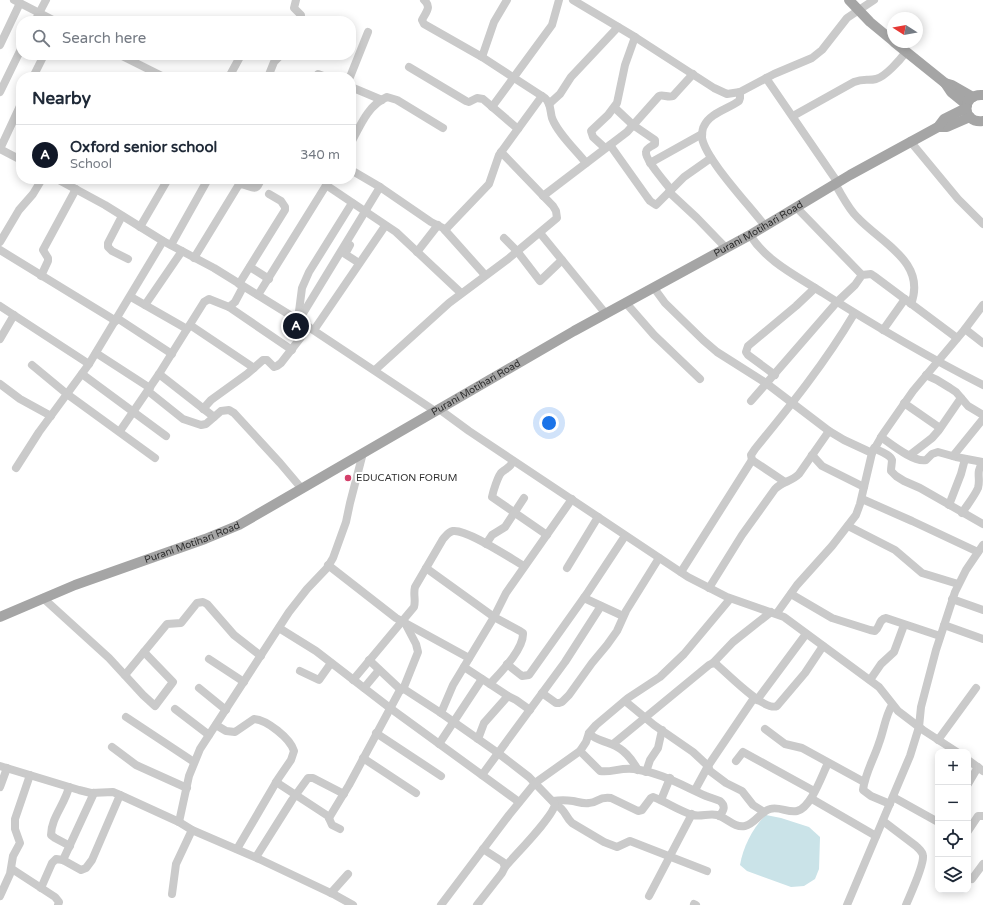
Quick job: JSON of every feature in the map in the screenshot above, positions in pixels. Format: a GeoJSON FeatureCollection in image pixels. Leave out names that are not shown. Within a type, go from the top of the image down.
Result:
{"type":"FeatureCollection","features":[{"type":"Feature","properties":{"kind":"main road"},"geometry":{"type":"LineString","coordinates":[[849,0],[887,37]]}},
{"type":"Feature","properties":{"kind":"main road"},"geometry":{"type":"LineString","coordinates":[[901,48],[945,83],[951,92],[969,107],[975,121],[983,121]]}},
{"type":"Feature","properties":{"kind":"main road","name":"Purani Motihari Road"},"geometry":{"type":"LineString","coordinates":[[0,617],[97,576],[231,528],[302,489],[606,314],[766,226],[836,183],[910,141],[938,127],[944,119],[969,107],[979,95],[983,95]]}},
{"type":"Feature","properties":{"kind":"street"},"geometry":{"type":"LineString","coordinates":[[38,16],[46,0]]}},
{"type":"Feature","properties":{"kind":"street"},"geometry":{"type":"LineString","coordinates":[[296,0],[294,8],[301,16]]}},
{"type":"Feature","properties":{"kind":"street"},"geometry":{"type":"LineString","coordinates":[[424,0],[429,7],[422,20],[424,24],[482,57],[548,100],[556,126],[586,163]]}},
{"type":"Feature","properties":{"kind":"street"},"geometry":{"type":"LineString","coordinates":[[482,57],[494,22],[507,0]]}},
{"type":"Feature","properties":{"kind":"street"},"geometry":{"type":"LineString","coordinates":[[492,107],[552,25],[559,0]]}},
{"type":"Feature","properties":{"kind":"street"},"geometry":{"type":"LineString","coordinates":[[573,0],[635,37],[720,92],[727,94],[740,92],[750,88],[766,78],[812,58],[818,54],[847,18],[874,0]]}},
{"type":"Feature","properties":{"kind":"street"},"geometry":{"type":"LineString","coordinates":[[0,45],[17,2],[45,16]]}},
{"type":"Feature","properties":{"kind":"street"},"geometry":{"type":"LineString","coordinates":[[549,104],[560,94],[571,77],[618,27]]}},
{"type":"Feature","properties":{"kind":"street"},"geometry":{"type":"LineString","coordinates":[[352,72],[368,32]]}},
{"type":"Feature","properties":{"kind":"street"},"geometry":{"type":"LineString","coordinates":[[635,37],[625,65],[620,96],[615,108],[591,131],[594,137],[608,146],[650,202],[656,205],[684,177],[712,158]]}},
{"type":"Feature","properties":{"kind":"street"},"geometry":{"type":"LineString","coordinates":[[793,116],[854,82],[864,79],[876,79],[882,76],[906,52]]}},
{"type":"Feature","properties":{"kind":"street"},"geometry":{"type":"LineString","coordinates":[[0,92],[16,59]]}},
{"type":"Feature","properties":{"kind":"street"},"geometry":{"type":"LineString","coordinates":[[36,72],[42,60]]}},
{"type":"Feature","properties":{"kind":"street"},"geometry":{"type":"LineString","coordinates":[[128,60],[149,72]]}},
{"type":"Feature","properties":{"kind":"street"},"geometry":{"type":"LineString","coordinates":[[232,72],[238,60]]}},
{"type":"Feature","properties":{"kind":"street"},"geometry":{"type":"LineString","coordinates":[[270,72],[276,60]]}},
{"type":"Feature","properties":{"kind":"street"},"geometry":{"type":"LineString","coordinates":[[410,67],[466,101],[469,102],[480,98],[518,129]]}},
{"type":"Feature","properties":{"kind":"street"},"geometry":{"type":"LineString","coordinates":[[543,196],[633,125],[658,96],[673,96],[693,74]]}},
{"type":"Feature","properties":{"kind":"street"},"geometry":{"type":"LineString","coordinates":[[766,78],[793,116],[836,183],[849,207],[858,218],[908,264],[913,276],[915,291],[908,302],[883,330]]}},
{"type":"Feature","properties":{"kind":"street"},"geometry":{"type":"LineString","coordinates":[[356,89],[382,100]]}},
{"type":"Feature","properties":{"kind":"street"},"geometry":{"type":"LineString","coordinates":[[740,92],[739,101],[717,113],[706,122],[703,127],[702,134],[704,143],[712,158],[766,226]]}},
{"type":"Feature","properties":{"kind":"street"},"geometry":{"type":"LineString","coordinates":[[418,252],[489,184],[497,161],[502,152],[542,96]]}},
{"type":"Feature","properties":{"kind":"street"},"geometry":{"type":"LineString","coordinates":[[356,134],[366,115],[387,97],[397,100],[443,128]]}},
{"type":"Feature","properties":{"kind":"street"},"geometry":{"type":"LineString","coordinates":[[615,108],[633,125],[655,140],[655,144],[648,148],[646,152],[650,163],[670,191],[726,248]]}},
{"type":"Feature","properties":{"kind":"street"},"geometry":{"type":"LineString","coordinates":[[16,115],[0,149],[16,157]]}},
{"type":"Feature","properties":{"kind":"street"},"geometry":{"type":"LineString","coordinates":[[650,163],[702,134]]}},
{"type":"Feature","properties":{"kind":"street"},"geometry":{"type":"LineString","coordinates":[[910,141],[958,200],[983,224]]}},
{"type":"Feature","properties":{"kind":"street"},"geometry":{"type":"LineString","coordinates":[[375,370],[430,319],[461,293],[554,221],[557,215],[553,206],[502,152]]}},
{"type":"Feature","properties":{"kind":"street"},"geometry":{"type":"LineString","coordinates":[[356,173],[442,228],[485,275]]}},
{"type":"Feature","properties":{"kind":"street"},"geometry":{"type":"LineString","coordinates":[[0,242],[19,210],[33,194],[39,184]]}},
{"type":"Feature","properties":{"kind":"street"},"geometry":{"type":"LineString","coordinates":[[66,184],[312,328],[681,572],[730,599],[774,612],[784,617],[870,680],[885,694],[898,711],[952,749]]}},
{"type":"Feature","properties":{"kind":"street"},"geometry":{"type":"LineString","coordinates":[[140,227],[165,184]]}},
{"type":"Feature","properties":{"kind":"street"},"geometry":{"type":"LineString","coordinates":[[16,468],[51,416],[89,364],[205,184]]}},
{"type":"Feature","properties":{"kind":"street"},"geometry":{"type":"LineString","coordinates":[[194,258],[238,186],[241,184]]}},
{"type":"Feature","properties":{"kind":"street"},"geometry":{"type":"LineString","coordinates":[[244,184],[253,188],[256,188],[259,184]]}},
{"type":"Feature","properties":{"kind":"street"},"geometry":{"type":"LineString","coordinates":[[258,296],[327,184]]}},
{"type":"Feature","properties":{"kind":"street"},"geometry":{"type":"LineString","coordinates":[[330,184],[352,203],[402,238],[461,293]]}},
{"type":"Feature","properties":{"kind":"street"},"geometry":{"type":"LineString","coordinates":[[299,320],[380,187]]}},
{"type":"Feature","properties":{"kind":"street"},"geometry":{"type":"LineString","coordinates":[[41,276],[48,262],[48,258],[43,250],[76,189]]}},
{"type":"Feature","properties":{"kind":"street"},"geometry":{"type":"LineString","coordinates":[[229,308],[234,302],[250,267],[285,210],[285,207],[281,201],[269,194]]}},
{"type":"Feature","properties":{"kind":"street"},"geometry":{"type":"LineString","coordinates":[[299,320],[304,282],[352,203]]}},
{"type":"Feature","properties":{"kind":"street"},"geometry":{"type":"LineString","coordinates":[[796,207],[862,275]]}},
{"type":"Feature","properties":{"kind":"street"},"geometry":{"type":"LineString","coordinates":[[359,263],[345,254],[366,212]]}},
{"type":"Feature","properties":{"kind":"street"},"geometry":{"type":"LineString","coordinates":[[122,216],[108,247],[112,251],[128,259]]}},
{"type":"Feature","properties":{"kind":"street"},"geometry":{"type":"LineString","coordinates":[[203,409],[211,400],[263,360],[267,360],[274,366],[277,366],[286,358],[312,328],[385,226]]}},
{"type":"Feature","properties":{"kind":"street"},"geometry":{"type":"LineString","coordinates":[[540,232],[606,314]]}},
{"type":"Feature","properties":{"kind":"street"},"geometry":{"type":"LineString","coordinates":[[750,235],[767,256],[780,266],[854,314],[937,362],[983,385]]}},
{"type":"Feature","properties":{"kind":"street"},"geometry":{"type":"LineString","coordinates":[[504,238],[517,251],[540,281],[562,260]]}},
{"type":"Feature","properties":{"kind":"street"},"geometry":{"type":"LineString","coordinates":[[0,250],[172,354]]}},
{"type":"Feature","properties":{"kind":"street"},"geometry":{"type":"LineString","coordinates":[[145,305],[182,251]]}},
{"type":"Feature","properties":{"kind":"street"},"geometry":{"type":"LineString","coordinates":[[250,267],[268,279]]}},
{"type":"Feature","properties":{"kind":"street"},"geometry":{"type":"LineString","coordinates":[[751,401],[837,302],[855,285],[862,275],[871,274],[957,338]]}},
{"type":"Feature","properties":{"kind":"street"},"geometry":{"type":"LineString","coordinates":[[654,288],[665,302],[710,346],[766,383],[829,431],[844,440],[890,457],[892,460],[891,471],[896,476],[983,524]]}},
{"type":"Feature","properties":{"kind":"street"},"geometry":{"type":"LineString","coordinates":[[775,375],[748,355],[746,352],[748,346],[815,288]]}},
{"type":"Feature","properties":{"kind":"street"},"geometry":{"type":"LineString","coordinates":[[131,297],[189,327],[254,368]]}},
{"type":"Feature","properties":{"kind":"street"},"geometry":{"type":"LineString","coordinates":[[120,431],[149,390],[206,300],[212,300],[229,308],[292,350]]}},
{"type":"Feature","properties":{"kind":"street"},"geometry":{"type":"LineString","coordinates":[[626,303],[660,341],[700,379]]}},
{"type":"Feature","properties":{"kind":"street"},"geometry":{"type":"LineString","coordinates":[[613,744],[644,717],[713,663],[733,642],[774,612],[791,594],[856,515],[862,499],[873,451],[881,437],[904,403],[965,330],[983,305]]}},
{"type":"Feature","properties":{"kind":"street"},"geometry":{"type":"LineString","coordinates":[[0,306],[89,364]]}},
{"type":"Feature","properties":{"kind":"street"},"geometry":{"type":"LineString","coordinates":[[681,572],[752,460],[751,455],[755,449],[793,403],[836,344],[854,314]]}},
{"type":"Feature","properties":{"kind":"street"},"geometry":{"type":"LineString","coordinates":[[0,339],[14,316]]}},
{"type":"Feature","properties":{"kind":"street"},"geometry":{"type":"LineString","coordinates":[[965,330],[983,343]]}},
{"type":"Feature","properties":{"kind":"street"},"geometry":{"type":"LineString","coordinates":[[96,353],[149,390],[183,419],[203,425],[222,411],[229,410],[234,413],[302,489]]}},
{"type":"Feature","properties":{"kind":"street"},"geometry":{"type":"LineString","coordinates":[[32,365],[67,394],[120,431],[155,458]]}},
{"type":"Feature","properties":{"kind":"street"},"geometry":{"type":"LineString","coordinates":[[82,374],[166,436]]}},
{"type":"Feature","properties":{"kind":"street"},"geometry":{"type":"LineString","coordinates":[[159,374],[214,417]]}},
{"type":"Feature","properties":{"kind":"street"},"geometry":{"type":"LineString","coordinates":[[926,375],[956,392],[968,406],[983,415]]}},
{"type":"Feature","properties":{"kind":"street"},"geometry":{"type":"LineString","coordinates":[[0,384],[9,392],[51,416]]}},
{"type":"Feature","properties":{"kind":"street"},"geometry":{"type":"LineString","coordinates":[[910,455],[932,438],[961,398]]}},
{"type":"Feature","properties":{"kind":"street"},"geometry":{"type":"LineString","coordinates":[[904,403],[940,428]]}},
{"type":"Feature","properties":{"kind":"street"},"geometry":{"type":"LineString","coordinates":[[953,456],[983,419]]}},
{"type":"Feature","properties":{"kind":"street"},"geometry":{"type":"LineString","coordinates":[[709,588],[742,535],[775,490],[785,482],[794,479],[829,431]]}},
{"type":"Feature","properties":{"kind":"street"},"geometry":{"type":"LineString","coordinates":[[881,437],[918,460],[924,461],[935,452],[983,462],[979,470],[979,484],[977,489],[962,513]]}},
{"type":"Feature","properties":{"kind":"street"},"geometry":{"type":"LineString","coordinates":[[179,822],[189,776],[200,750],[299,599],[333,558],[342,535],[363,453]]}},
{"type":"Feature","properties":{"kind":"street"},"geometry":{"type":"LineString","coordinates":[[812,455],[822,466],[864,487]]}},
{"type":"Feature","properties":{"kind":"street"},"geometry":{"type":"LineString","coordinates":[[949,505],[965,459]]}},
{"type":"Feature","properties":{"kind":"street"},"geometry":{"type":"LineString","coordinates":[[752,460],[785,482]]}},
{"type":"Feature","properties":{"kind":"street"},"geometry":{"type":"LineString","coordinates":[[513,461],[499,476],[492,497],[548,535]]}},
{"type":"Feature","properties":{"kind":"street"},"geometry":{"type":"LineString","coordinates":[[486,544],[492,535],[505,527],[524,498]]}},
{"type":"Feature","properties":{"kind":"street"},"geometry":{"type":"LineString","coordinates":[[441,712],[453,685],[494,617],[503,598],[572,499]]}},
{"type":"Feature","properties":{"kind":"street"},"geometry":{"type":"LineString","coordinates":[[846,905],[910,756],[919,727],[921,707],[940,636],[952,599],[958,584],[980,549],[862,499]]}},
{"type":"Feature","properties":{"kind":"street"},"geometry":{"type":"LineString","coordinates":[[566,568],[598,517]]}},
{"type":"Feature","properties":{"kind":"street"},"geometry":{"type":"LineString","coordinates":[[848,526],[895,550],[922,573],[958,584]]}},
{"type":"Feature","properties":{"kind":"street"},"geometry":{"type":"LineString","coordinates":[[353,680],[414,607],[415,587],[443,539],[451,531],[465,534],[486,544],[524,566]]}},
{"type":"Feature","properties":{"kind":"street"},"geometry":{"type":"LineString","coordinates":[[507,664],[522,676],[529,676],[584,598],[625,536]]}},
{"type":"Feature","properties":{"kind":"street"},"geometry":{"type":"LineString","coordinates":[[542,693],[556,703],[562,702],[566,699],[617,631],[623,616],[659,558]]}},
{"type":"Feature","properties":{"kind":"street"},"geometry":{"type":"LineString","coordinates":[[328,565],[403,622],[469,658]]}},
{"type":"Feature","properties":{"kind":"street"},"geometry":{"type":"LineString","coordinates":[[426,568],[494,617],[515,627],[523,633],[524,637],[520,644],[507,664],[490,684]]}},
{"type":"Feature","properties":{"kind":"street"},"geometry":{"type":"LineString","coordinates":[[791,594],[832,618],[870,630],[875,631],[881,620],[886,618],[940,636]]}},
{"type":"Feature","properties":{"kind":"street"},"geometry":{"type":"LineString","coordinates":[[43,598],[109,658],[155,706],[173,682],[144,652]]}},
{"type":"Feature","properties":{"kind":"street"},"geometry":{"type":"LineString","coordinates":[[584,598],[623,616]]}},
{"type":"Feature","properties":{"kind":"street"},"geometry":{"type":"LineString","coordinates":[[441,905],[535,783],[580,752],[589,733],[596,725],[625,701],[660,677],[684,654],[730,599]]}},
{"type":"Feature","properties":{"kind":"street"},"geometry":{"type":"LineString","coordinates":[[952,599],[983,610]]}},
{"type":"Feature","properties":{"kind":"street"},"geometry":{"type":"LineString","coordinates":[[125,675],[167,624],[181,623],[197,603],[203,602],[234,635],[261,656]]}},
{"type":"Feature","properties":{"kind":"street"},"geometry":{"type":"LineString","coordinates":[[482,775],[566,662],[601,606]]}},
{"type":"Feature","properties":{"kind":"street"},"geometry":{"type":"LineString","coordinates":[[329,818],[344,794],[390,708],[403,689],[418,652],[416,644],[403,622]]}},
{"type":"Feature","properties":{"kind":"street"},"geometry":{"type":"LineString","coordinates":[[870,680],[881,664],[894,652],[904,625]]}},
{"type":"Feature","properties":{"kind":"street"},"geometry":{"type":"LineString","coordinates":[[944,625],[983,639]]}},
{"type":"Feature","properties":{"kind":"street"},"geometry":{"type":"LineString","coordinates":[[279,628],[298,639],[519,802]]}},
{"type":"Feature","properties":{"kind":"street"},"geometry":{"type":"LineString","coordinates":[[695,790],[708,766],[756,699],[806,634]]}},
{"type":"Feature","properties":{"kind":"street"},"geometry":{"type":"LineString","coordinates":[[713,663],[756,699],[769,707],[774,708],[805,673],[823,646]]}},
{"type":"Feature","properties":{"kind":"street"},"geometry":{"type":"LineString","coordinates":[[209,660],[244,682]]}},
{"type":"Feature","properties":{"kind":"street"},"geometry":{"type":"LineString","coordinates":[[369,660],[403,689],[441,712],[498,753],[535,783],[564,810],[568,819],[572,823],[610,845],[617,847],[630,841],[707,871]]}},
{"type":"Feature","properties":{"kind":"street"},"geometry":{"type":"LineString","coordinates":[[300,671],[319,680],[331,663]]}},
{"type":"Feature","properties":{"kind":"street"},"geometry":{"type":"LineString","coordinates":[[464,667],[530,710]]}},
{"type":"Feature","properties":{"kind":"street"},"geometry":{"type":"LineString","coordinates":[[364,688],[379,670]]}},
{"type":"Feature","properties":{"kind":"street"},"geometry":{"type":"LineString","coordinates":[[439,744],[482,679]]}},
{"type":"Feature","properties":{"kind":"street"},"geometry":{"type":"LineString","coordinates":[[199,688],[226,710]]}},
{"type":"Feature","properties":{"kind":"street"},"geometry":{"type":"LineString","coordinates":[[938,740],[976,688]]}},
{"type":"Feature","properties":{"kind":"street"},"geometry":{"type":"LineString","coordinates":[[478,738],[484,723],[508,696]]}},
{"type":"Feature","properties":{"kind":"street"},"geometry":{"type":"LineString","coordinates":[[625,701],[644,717],[693,752],[718,778],[742,791],[753,805],[764,812]]}},
{"type":"Feature","properties":{"kind":"street"},"geometry":{"type":"LineString","coordinates":[[892,705],[886,714],[880,742],[864,782],[863,790],[866,794],[892,800],[936,821]]}},
{"type":"Feature","properties":{"kind":"street"},"geometry":{"type":"LineString","coordinates":[[175,709],[210,735]]}},
{"type":"Feature","properties":{"kind":"street"},"geometry":{"type":"LineString","coordinates":[[126,716],[194,762]]}},
{"type":"Feature","properties":{"kind":"street"},"geometry":{"type":"LineString","coordinates":[[216,725],[226,731],[235,732],[254,719],[258,719],[280,733],[289,742],[294,751],[291,760],[276,782],[237,849]]}},
{"type":"Feature","properties":{"kind":"street"},"geometry":{"type":"LineString","coordinates":[[765,729],[785,744],[802,748],[864,782]]}},
{"type":"Feature","properties":{"kind":"street"},"geometry":{"type":"LineString","coordinates":[[646,772],[650,760],[658,748],[662,730]]}},
{"type":"Feature","properties":{"kind":"street"},"geometry":{"type":"LineString","coordinates":[[376,733],[441,776]]}},
{"type":"Feature","properties":{"kind":"street"},"geometry":{"type":"LineString","coordinates":[[589,733],[596,739],[613,744],[625,751],[638,770]]}},
{"type":"Feature","properties":{"kind":"street"},"geometry":{"type":"LineString","coordinates":[[112,747],[136,765],[186,788]]}},
{"type":"Feature","properties":{"kind":"street"},"geometry":{"type":"LineString","coordinates":[[580,752],[600,771],[605,772],[623,768],[638,770],[670,778],[720,801],[723,804],[724,811],[719,816]]}},
{"type":"Feature","properties":{"kind":"street"},"geometry":{"type":"LineString","coordinates":[[736,761],[743,752],[876,836]]}},
{"type":"Feature","properties":{"kind":"street"},"geometry":{"type":"LineString","coordinates":[[363,758],[416,793]]}},
{"type":"Feature","properties":{"kind":"street"},"geometry":{"type":"LineString","coordinates":[[971,762],[981,769],[971,781]]}},
{"type":"Feature","properties":{"kind":"street"},"geometry":{"type":"LineString","coordinates":[[554,802],[566,800],[588,804],[606,797],[638,811],[642,810],[650,798],[653,797],[692,814],[719,816],[733,824],[743,826],[752,823],[768,809],[773,808],[797,811],[801,809],[813,795],[828,763]]}},
{"type":"Feature","properties":{"kind":"street"},"geometry":{"type":"LineString","coordinates":[[0,787],[3,767],[68,787],[94,793],[108,792],[120,795],[179,822],[192,830],[256,857],[331,893],[350,904]]}},
{"type":"Feature","properties":{"kind":"street"},"geometry":{"type":"LineString","coordinates":[[0,896],[12,869],[13,856],[20,843],[15,829],[15,819],[30,775]]}},
{"type":"Feature","properties":{"kind":"street"},"geometry":{"type":"LineString","coordinates":[[256,857],[295,796],[310,777],[344,794]]}},
{"type":"Feature","properties":{"kind":"street"},"geometry":{"type":"LineString","coordinates":[[661,800],[670,778]]}},
{"type":"Feature","properties":{"kind":"street"},"geometry":{"type":"LineString","coordinates":[[276,782],[329,818],[332,825],[340,829]]}},
{"type":"Feature","properties":{"kind":"street"},"geometry":{"type":"LineString","coordinates":[[68,787],[65,801],[57,815],[51,832],[52,836],[70,846]]}},
{"type":"Feature","properties":{"kind":"street"},"geometry":{"type":"LineString","coordinates":[[63,860],[94,793]]}},
{"type":"Feature","properties":{"kind":"street"},"geometry":{"type":"LineString","coordinates":[[41,888],[54,860],[56,859],[63,860],[81,870],[86,868],[92,860],[120,795]]}},
{"type":"Feature","properties":{"kind":"street"},"geometry":{"type":"LineString","coordinates":[[477,905],[505,867],[554,809],[554,802]]}},
{"type":"Feature","properties":{"kind":"street"},"geometry":{"type":"LineString","coordinates":[[649,896],[692,814]]}},
{"type":"Feature","properties":{"kind":"street"},"geometry":{"type":"LineString","coordinates":[[971,826],[978,816],[983,816]]}},
{"type":"Feature","properties":{"kind":"street"},"geometry":{"type":"LineString","coordinates":[[882,821],[921,850],[923,855],[921,867],[906,905]]}},
{"type":"Feature","properties":{"kind":"street"},"geometry":{"type":"LineString","coordinates":[[172,894],[176,864],[192,830]]}},
{"type":"Feature","properties":{"kind":"street"},"geometry":{"type":"LineString","coordinates":[[483,849],[504,862],[505,867]]}},
{"type":"Feature","properties":{"kind":"street"},"geometry":{"type":"LineString","coordinates":[[972,879],[983,864]]}},
{"type":"Feature","properties":{"kind":"street"},"geometry":{"type":"LineString","coordinates":[[12,869],[55,897],[58,905]]}},
{"type":"Feature","properties":{"kind":"street"},"geometry":{"type":"LineString","coordinates":[[331,893],[348,874]]}},
{"type":"Feature","properties":{"kind":"water"},"geometry":{"type":"Polygon","coordinates":[[[766,815],[809,827],[820,837],[819,869],[815,879],[804,886],[791,887],[747,871],[740,865],[749,838],[757,825],[766,815]]]}},
{"type":"Feature","properties":{"kind":"place","name":"Oxford senior school"},"geometry":{"type":"Point","coordinates":[296,326]}},
{"type":"Feature","properties":{"kind":"place","name":"EDUCATION FORUM"},"geometry":{"type":"Point","coordinates":[348,478]}}]}
